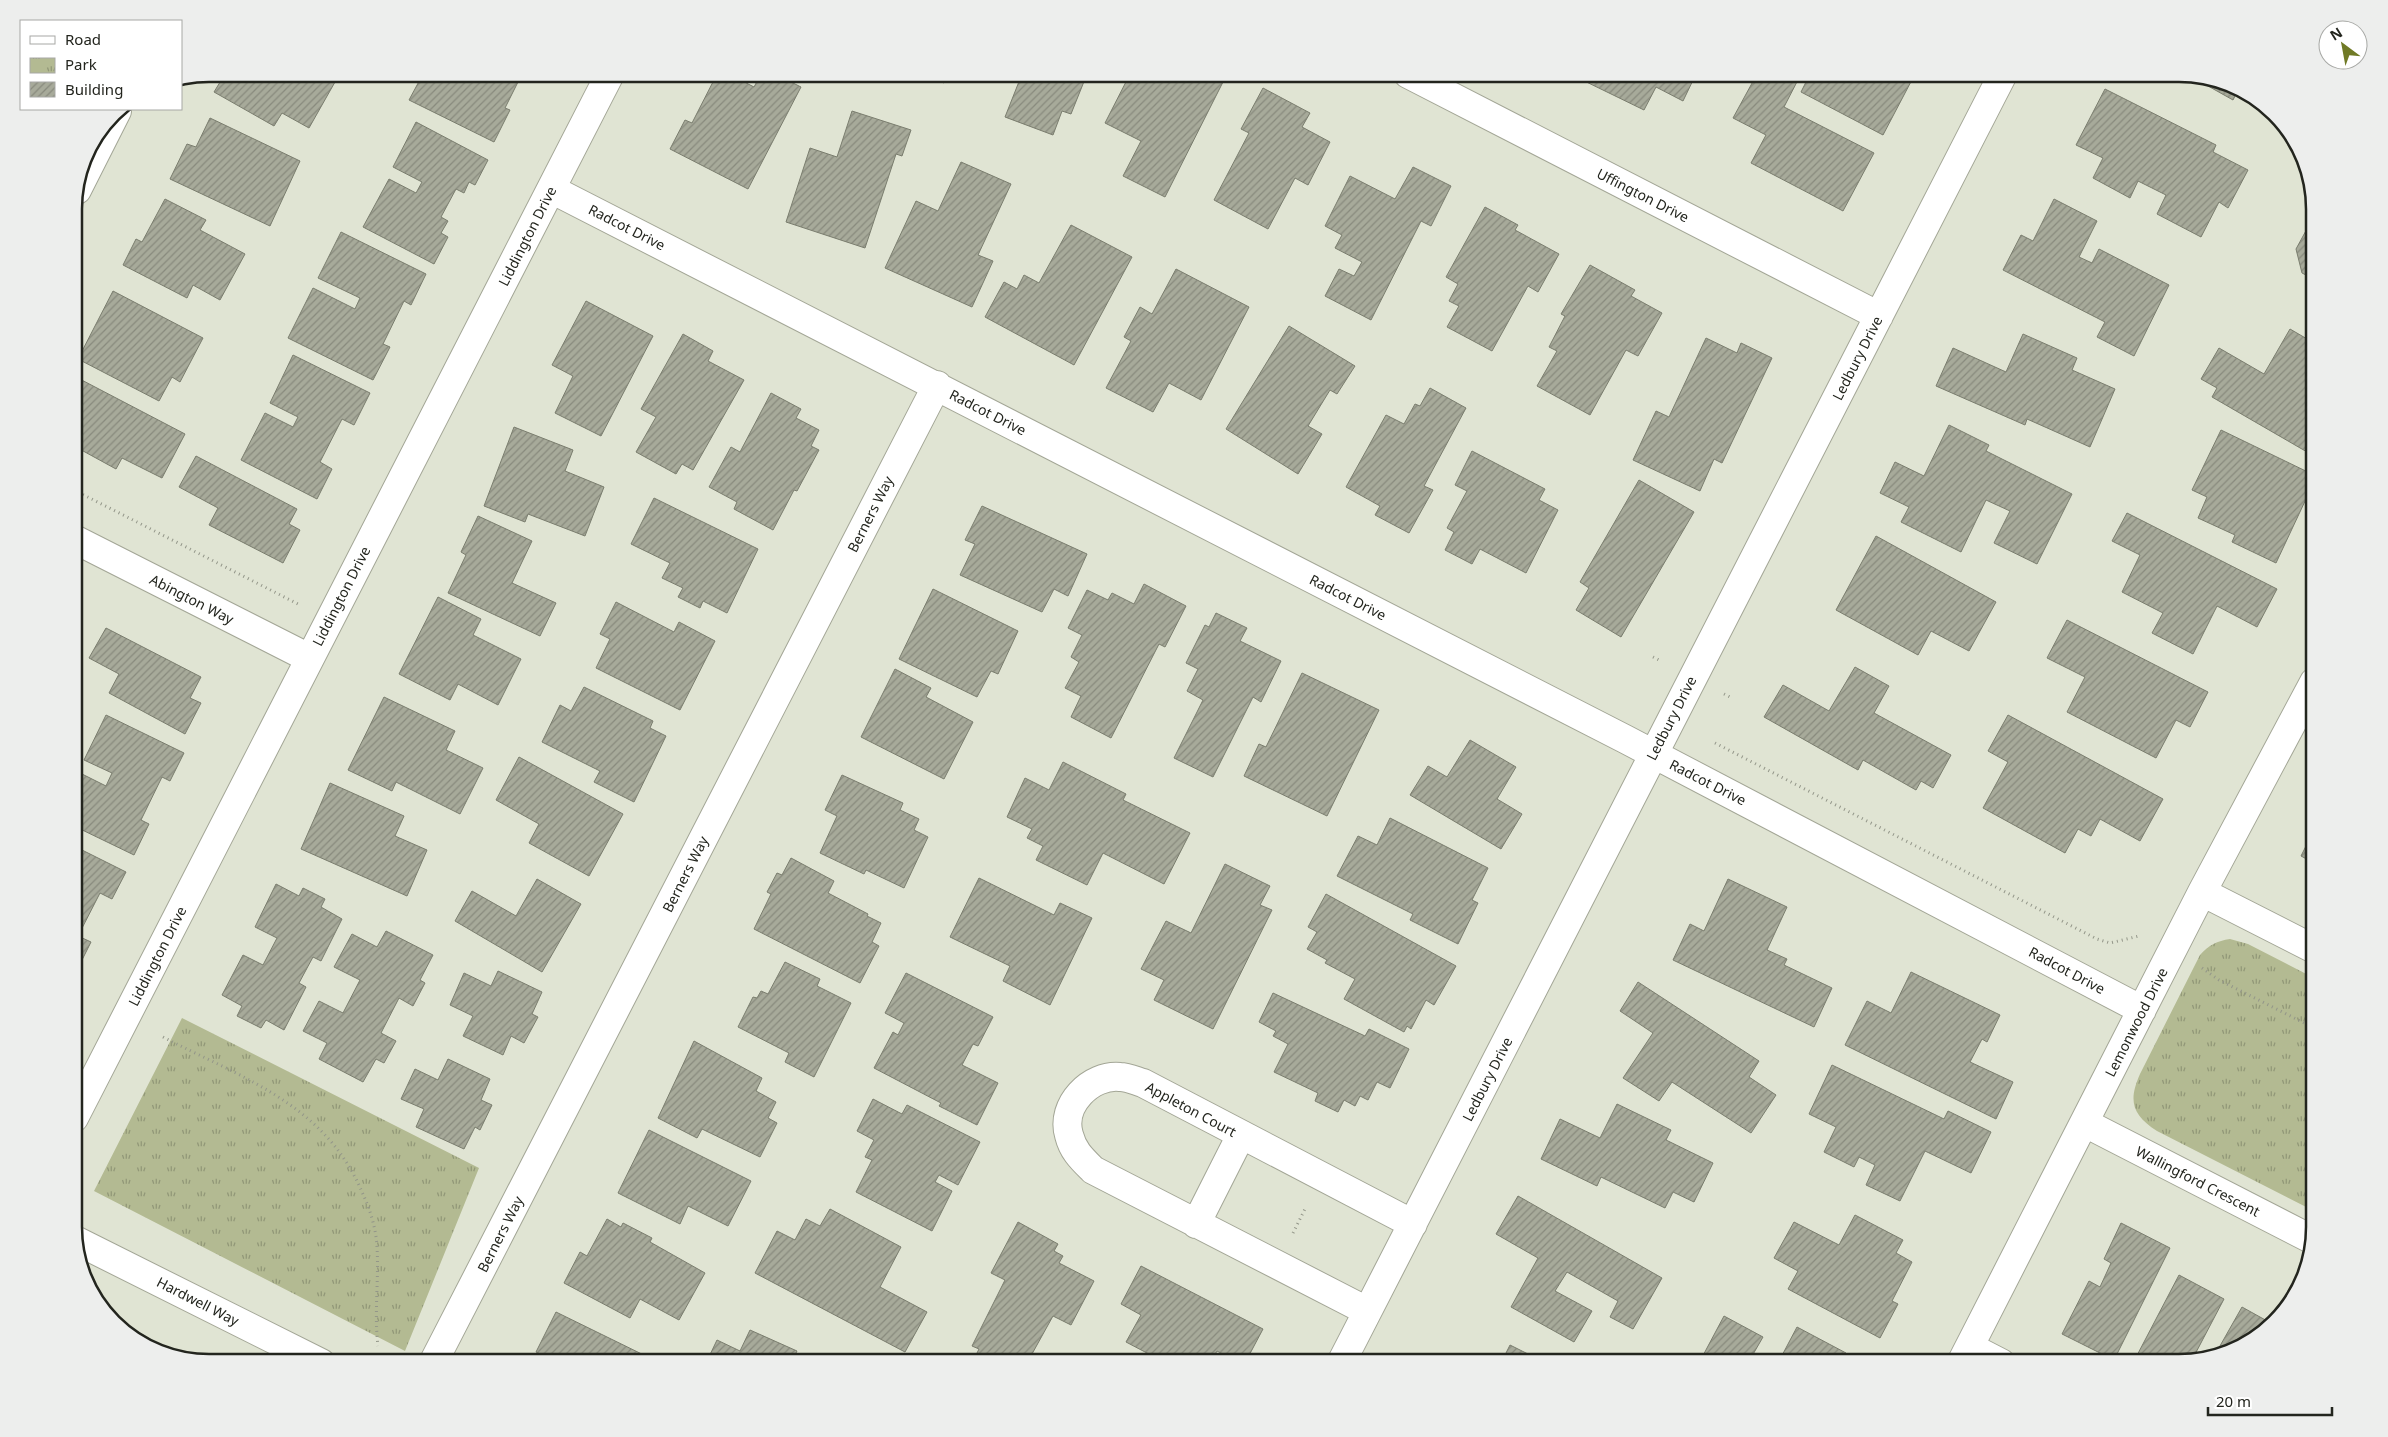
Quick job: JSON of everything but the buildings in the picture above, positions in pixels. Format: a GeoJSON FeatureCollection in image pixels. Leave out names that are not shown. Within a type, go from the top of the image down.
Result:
{"type":"FeatureCollection","features":[{"type":"Feature","properties":{"kind":"street","name":"Uffington Drive"},"geometry":{"type":"LineString","coordinates":[[1424,82],[1879,316]]}},
{"type":"Feature","properties":{"kind":"street","name":"Ledbury Drive"},"geometry":{"type":"LineString","coordinates":[[1346,1354],[1652,753],[1999,82]]}},
{"type":"Feature","properties":{"kind":"street","name":"Liddington Drive"},"geometry":{"type":"LineString","coordinates":[[83,1100],[605,83]]}},
{"type":"Feature","properties":{"kind":"street","name":"Radcot Drive"},"geometry":{"type":"LineString","coordinates":[[551,189],[937,385],[1652,753],[2142,1010]]}},
{"type":"Feature","properties":{"kind":"street","name":"Berners Way"},"geometry":{"type":"LineString","coordinates":[[438,1354],[937,385]]}},
{"type":"Feature","properties":{"kind":"street","name":"Abington Way"},"geometry":{"type":"LineString","coordinates":[[83,544],[309,658]]}},
{"type":"Feature","properties":{"kind":"street","name":"Lemonwood Drive"},"geometry":{"type":"LineString","coordinates":[[1967,1354],[2202,892],[2305,698]]}},
{"type":"Feature","properties":{"kind":"street"},"geometry":{"type":"LineString","coordinates":[[2202,892],[2306,946]]}},
{"type":"Feature","properties":{"kind":"street","name":"Appleton Court"},"geometry":{"type":"LineString","coordinates":[[1367,1312],[1093,1170],[1077,1154],[1068,1134],[1069,1112],[1080,1092],[1098,1080],[1120,1076],[1143,1083],[1413,1224]]}},
{"type":"Feature","properties":{"kind":"street","name":"Wallingford Crescent"},"geometry":{"type":"LineString","coordinates":[[2085,1123],[2305,1236]]}},
{"type":"Feature","properties":{"kind":"street"},"geometry":{"type":"LineString","coordinates":[[1196,1224],[1241,1135]]}},
{"type":"Feature","properties":{"kind":"street","name":"Hardwell Way"},"geometry":{"type":"LineString","coordinates":[[84,1245],[302,1354]]}},
{"type":"Feature","properties":{"kind":"path"},"geometry":{"type":"LineString","coordinates":[[83,495],[329,620]]}},
{"type":"Feature","properties":{"kind":"path"},"geometry":{"type":"LineString","coordinates":[[1710,740],[2097,940],[2110,943],[2141,936],[2196,963],[2219,980],[2306,1024]]}},
{"type":"Feature","properties":{"kind":"path"},"geometry":{"type":"LineString","coordinates":[[163,1037],[288,1102],[328,1135],[343,1154],[357,1178],[373,1224],[377,1246],[376,1325],[378,1346]]}},
{"type":"Feature","properties":{"kind":"path"},"geometry":{"type":"LineString","coordinates":[[1276,1265],[1322,1177]]}},
{"type":"Feature","properties":{"kind":"green space"},"geometry":{"type":"Polygon","coordinates":[[[2230,939],[2248,944],[2306,974],[2306,1207],[2157,1131],[2142,1119],[2135,1107],[2134,1092],[2140,1074],[2200,955],[2221,941],[2230,939]]]}},
{"type":"Feature","properties":{"kind":"green space"},"geometry":{"type":"Polygon","coordinates":[[[182,1018],[479,1168],[405,1351],[94,1191],[182,1018]]]}}]}
